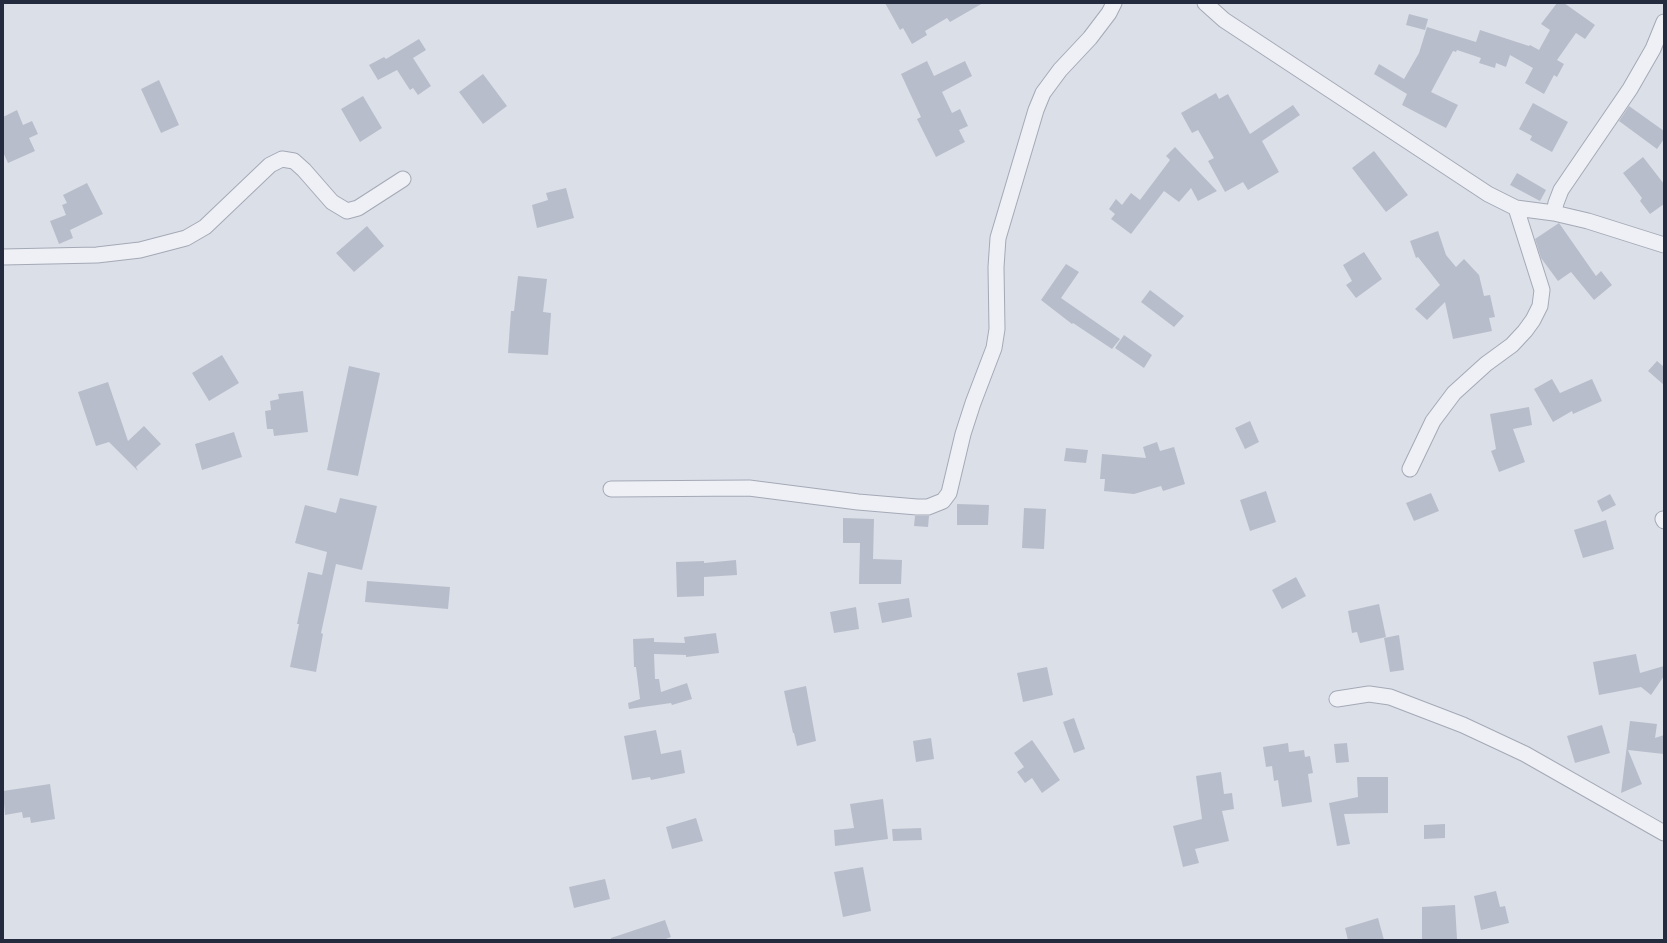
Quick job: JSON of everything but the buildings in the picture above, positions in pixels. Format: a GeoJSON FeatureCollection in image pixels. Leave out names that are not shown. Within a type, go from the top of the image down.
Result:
{"type":"FeatureCollection","features":[{"type":"Feature","properties":{"kind":"street"},"geometry":{"type":"LineString","coordinates":[[611,489],[749,488],[858,502],[917,507],[928,507],[943,501],[949,493],[963,434],[994,348],[997,329],[996,267],[998,238],[1036,110],[1043,93],[1060,70],[1090,38],[1109,13],[1114,3]]}},
{"type":"Feature","properties":{"kind":"street"},"geometry":{"type":"LineString","coordinates":[[1205,3],[1224,20],[1488,194],[1516,208],[1554,213],[1588,221],[1664,245]]}},
{"type":"Feature","properties":{"kind":"street"},"geometry":{"type":"LineString","coordinates":[[1554,213],[1561,190],[1630,89],[1653,49],[1664,22]]}},
{"type":"Feature","properties":{"kind":"street"},"geometry":{"type":"LineString","coordinates":[[3,257],[96,255],[140,250],[186,238],[205,227],[270,165],[282,159],[294,161],[332,202],[347,211],[358,208],[403,179]]}},
{"type":"Feature","properties":{"kind":"street"},"geometry":{"type":"LineString","coordinates":[[1410,469],[1433,422],[1454,393],[1486,364],[1512,345],[1533,320],[1540,306],[1542,290],[1516,208]]}},
{"type":"Feature","properties":{"kind":"street"},"geometry":{"type":"LineString","coordinates":[[1337,699],[1369,694],[1390,697],[1463,725],[1525,754],[1664,833]]}}]}
